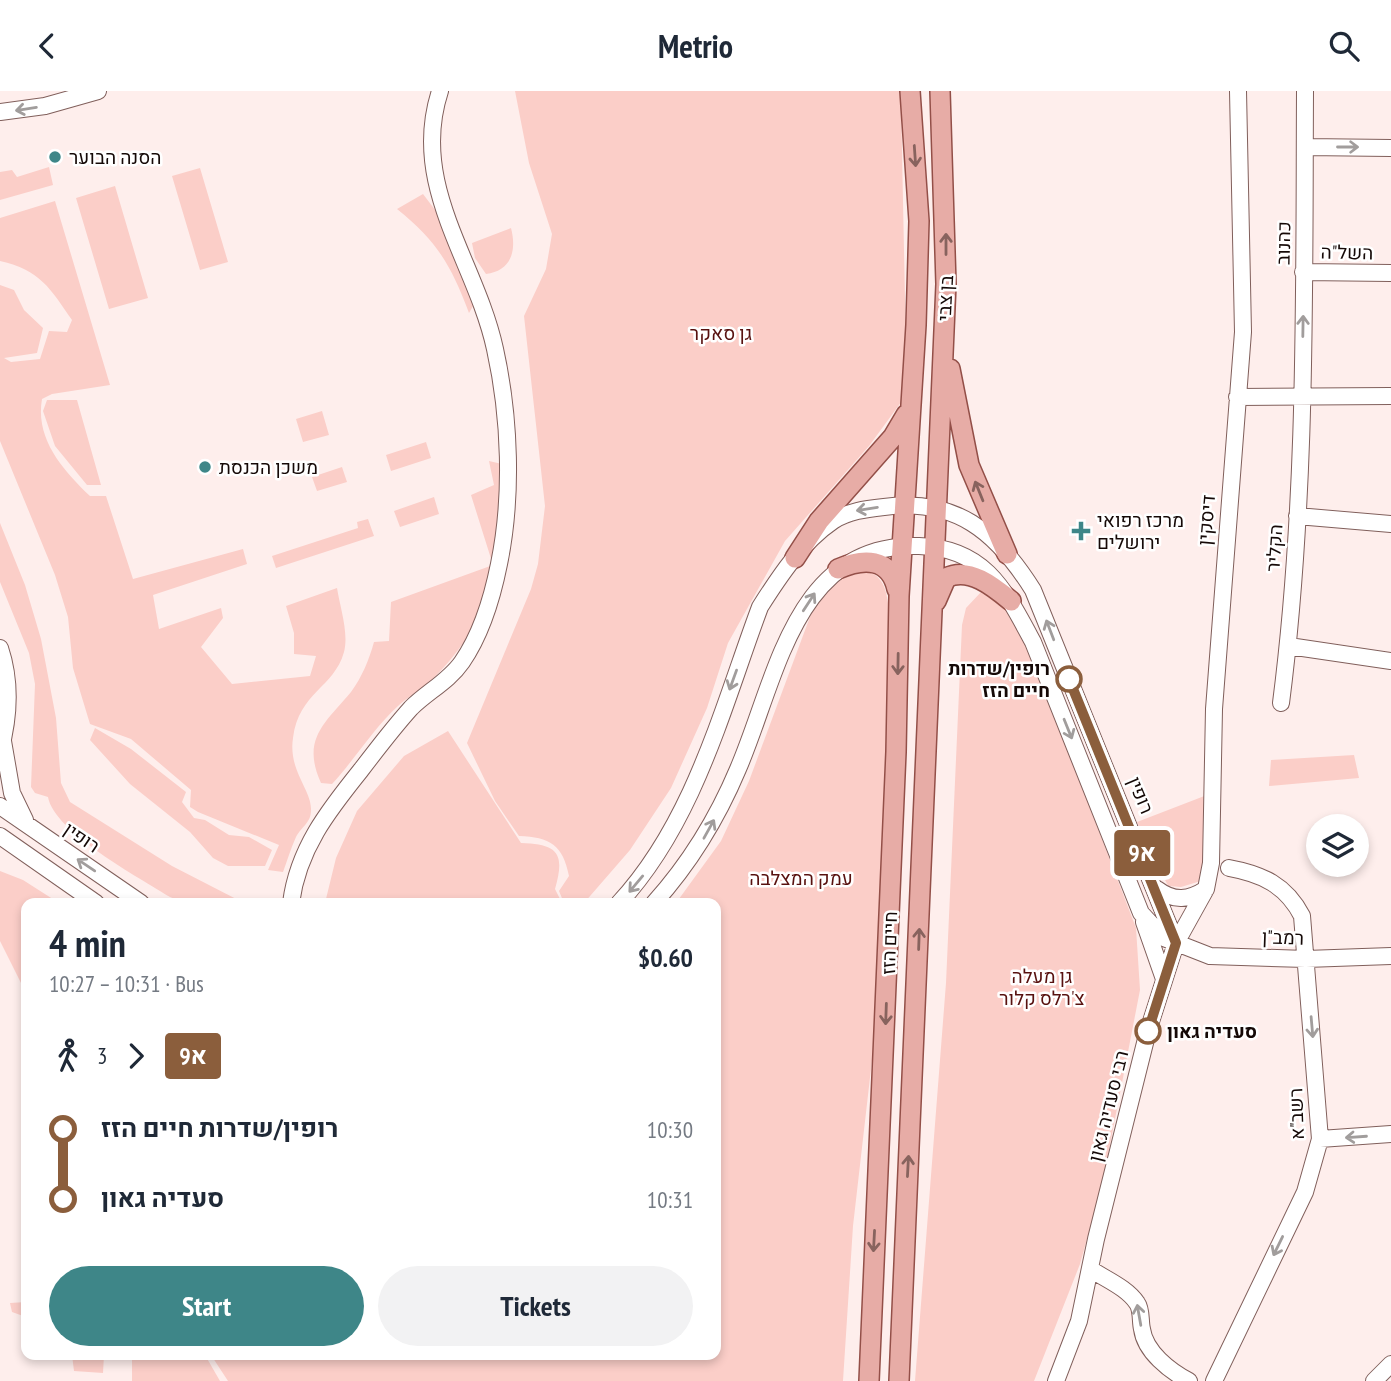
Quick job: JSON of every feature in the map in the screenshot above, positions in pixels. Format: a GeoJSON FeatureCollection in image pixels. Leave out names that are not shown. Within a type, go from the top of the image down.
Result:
{"type":"FeatureCollection","features":[{"type":"Feature","properties":{"kind":"main road","name":"בן צבי"},"geometry":{"type":"LineString","coordinates":[[903,504],[919,221],[910,91]]}},
{"type":"Feature","properties":{"kind":"main road","name":"בן צבי"},"geometry":{"type":"LineString","coordinates":[[935,506],[946,223],[940,91]]}},
{"type":"Feature","properties":{"kind":"main road"},"geometry":{"type":"LineString","coordinates":[[943,327],[969,465],[1007,554]]}},
{"type":"Feature","properties":{"kind":"main road"},"geometry":{"type":"LineString","coordinates":[[795,558],[819,521],[893,437],[910,404]]}},
{"type":"Feature","properties":{"kind":"main road","name":"חיים הזז"},"geometry":{"type":"LineString","coordinates":[[869,1381],[896,753],[903,504]]}},
{"type":"Feature","properties":{"kind":"main road","name":"חיים הזז"},"geometry":{"type":"LineString","coordinates":[[899,1381],[935,506]]}},
{"type":"Feature","properties":{"kind":"main road"},"geometry":{"type":"LineString","coordinates":[[838,569],[863,561],[879,562],[891,574],[899,596]]}},
{"type":"Feature","properties":{"kind":"main road"},"geometry":{"type":"LineString","coordinates":[[931,623],[941,585],[953,575],[979,579],[1011,601]]}},
{"type":"Feature","properties":{"kind":"street"},"geometry":{"type":"LineString","coordinates":[[0,112],[45,106],[98,91]]}},
{"type":"Feature","properties":{"kind":"street"},"geometry":{"type":"LineString","coordinates":[[291,898],[293,882],[302,858],[323,818],[397,724],[460,666],[471,649],[484,622],[499,563],[507,497],[505,405],[495,348],[434,183],[433,132],[440,91]]}},
{"type":"Feature","properties":{"kind":"street","name":"דיסקין"},"geometry":{"type":"LineString","coordinates":[[1176,943],[1206,889],[1213,841],[1213,709],[1242,332],[1237,91]]}},
{"type":"Feature","properties":{"kind":"street","name":"כהנוב"},"geometry":{"type":"LineString","coordinates":[[1302,394],[1305,91]]}},
{"type":"Feature","properties":{"kind":"street"},"geometry":{"type":"LineString","coordinates":[[1305,147],[1391,148]]}},
{"type":"Feature","properties":{"kind":"street","name":"השל\"ה"},"geometry":{"type":"LineString","coordinates":[[1303,272],[1391,273]]}},
{"type":"Feature","properties":{"kind":"street"},"geometry":{"type":"LineString","coordinates":[[1237,397],[1302,394],[1391,396]]}},
{"type":"Feature","properties":{"kind":"street","name":"הקליר"},"geometry":{"type":"LineString","coordinates":[[1281,703],[1289,646],[1302,394]]}},
{"type":"Feature","properties":{"kind":"street","name":"רופין"},"geometry":{"type":"LineString","coordinates":[[624,898],[639,882],[675,824],[704,759],[760,607],[795,558],[834,520],[860,509],[903,504],[935,506],[969,522],[1007,554],[1028,582],[1043,612],[1157,889],[1176,943]]}},
{"type":"Feature","properties":{"kind":"street"},"geometry":{"type":"LineString","coordinates":[[1297,516],[1391,524]]}},
{"type":"Feature","properties":{"kind":"street"},"geometry":{"type":"LineString","coordinates":[[658,898],[687,865],[712,823],[739,769],[797,622],[817,590],[838,569],[863,554],[901,545],[933,546],[974,560],[991,575],[1011,601],[1033,642],[1141,913],[1164,979],[1185,962],[1210,956]]}},
{"type":"Feature","properties":{"kind":"street"},"geometry":{"type":"LineString","coordinates":[[1289,646],[1391,661]]}},
{"type":"Feature","properties":{"kind":"street"},"geometry":{"type":"LineString","coordinates":[[0,648],[7,673],[8,697],[1,746],[13,798],[30,828]]}},
{"type":"Feature","properties":{"kind":"street"},"geometry":{"type":"LineString","coordinates":[[0,712],[8,697]]}},
{"type":"Feature","properties":{"kind":"street","name":"רופין"},"geometry":{"type":"LineString","coordinates":[[0,806],[134,898]]}},
{"type":"Feature","properties":{"kind":"street"},"geometry":{"type":"LineString","coordinates":[[0,836],[89,898]]}},
{"type":"Feature","properties":{"kind":"street"},"geometry":{"type":"LineString","coordinates":[[0,849],[30,858]]}},
{"type":"Feature","properties":{"kind":"street","name":"רשב\"א"},"geometry":{"type":"LineString","coordinates":[[1214,1381],[1305,1192],[1320,1139],[1302,916],[1293,897],[1278,885],[1253,872],[1229,868]]}},
{"type":"Feature","properties":{"kind":"street"},"geometry":{"type":"LineString","coordinates":[[1157,889],[1168,896],[1181,899],[1191,898],[1206,889]]}},
{"type":"Feature","properties":{"kind":"street"},"geometry":{"type":"LineString","coordinates":[[1141,913],[1157,933],[1176,943]]}},
{"type":"Feature","properties":{"kind":"street","name":"רמב\"ן"},"geometry":{"type":"LineString","coordinates":[[1176,943],[1210,956],[1306,959],[1391,956]]}},
{"type":"Feature","properties":{"kind":"street","name":"רבי סעדיה גאון"},"geometry":{"type":"LineString","coordinates":[[1056,1381],[1079,1321],[1092,1271],[1096,1239],[1164,979],[1176,943]]}},
{"type":"Feature","properties":{"kind":"street"},"geometry":{"type":"LineString","coordinates":[[1320,1139],[1391,1134]]}},
{"type":"Feature","properties":{"kind":"street"},"geometry":{"type":"LineString","coordinates":[[1092,1271],[1128,1293],[1139,1305],[1142,1333],[1151,1350],[1171,1377],[1189,1381]]}},
{"type":"Feature","properties":{"kind":"street"},"geometry":{"type":"LineString","coordinates":[[1374,1381],[1391,1364]]}},
{"type":"Feature","properties":{"kind":"green space","name":"גן סאקר"},"geometry":{"type":"Polygon","coordinates":[[[515,91],[899,91],[901,101],[906,350],[902,401],[869,446],[785,541],[728,643],[707,708],[671,788],[630,850],[588,898],[562,898],[559,891],[569,876],[559,850],[539,838],[519,836],[495,801],[467,743],[531,589],[538,564],[545,506],[524,316],[546,269],[552,234],[529,163],[515,91]]]}},
{"type":"Feature","properties":{"kind":"green space"},"geometry":{"type":"Polygon","coordinates":[[[49,167],[53,185],[0,200],[0,172],[12,170],[17,177],[49,167]]]}},
{"type":"Feature","properties":{"kind":"green space"},"geometry":{"type":"Polygon","coordinates":[[[200,168],[228,262],[200,270],[172,176],[200,168]]]}},
{"type":"Feature","properties":{"kind":"green space"},"geometry":{"type":"Polygon","coordinates":[[[115,186],[148,298],[109,309],[76,198],[115,186]]]}},
{"type":"Feature","properties":{"kind":"green space"},"geometry":{"type":"Polygon","coordinates":[[[423,194],[445,223],[476,301],[469,313],[449,267],[433,243],[397,209],[423,194]]]}},
{"type":"Feature","properties":{"kind":"green space"},"geometry":{"type":"Polygon","coordinates":[[[55,201],[110,385],[52,394],[42,399],[43,427],[53,453],[90,496],[106,496],[133,579],[243,549],[247,564],[153,595],[159,629],[221,608],[223,618],[201,647],[232,684],[310,676],[316,656],[294,654],[294,633],[286,606],[337,588],[345,628],[344,652],[333,674],[302,710],[297,723],[292,750],[308,795],[311,814],[296,837],[283,872],[268,870],[279,845],[190,807],[191,790],[131,739],[90,724],[73,668],[68,617],[55,575],[0,441],[0,285],[14,290],[24,310],[43,328],[37,353],[4,358],[11,362],[40,359],[49,331],[67,332],[72,320],[35,275],[0,261],[0,218],[55,201]]]}},
{"type":"Feature","properties":{"kind":"green space"},"geometry":{"type":"Polygon","coordinates":[[[511,228],[513,244],[510,259],[501,269],[486,274],[475,258],[472,243],[511,228]]]}},
{"type":"Feature","properties":{"kind":"green space"},"geometry":{"type":"Polygon","coordinates":[[[47,400],[77,400],[101,485],[87,485],[55,446],[43,411],[47,400]]]}},
{"type":"Feature","properties":{"kind":"green space"},"geometry":{"type":"Polygon","coordinates":[[[322,411],[329,435],[303,442],[296,419],[322,411]]]}},
{"type":"Feature","properties":{"kind":"green space"},"geometry":{"type":"Polygon","coordinates":[[[426,442],[431,458],[391,471],[386,455],[426,442]]]}},
{"type":"Feature","properties":{"kind":"green space"},"geometry":{"type":"Polygon","coordinates":[[[489,461],[502,464],[501,527],[493,580],[472,630],[432,680],[389,715],[332,784],[321,783],[315,768],[315,743],[325,723],[355,686],[374,642],[389,641],[391,602],[493,565],[471,495],[494,485],[489,461]]]}},
{"type":"Feature","properties":{"kind":"green space"},"geometry":{"type":"Polygon","coordinates":[[[342,467],[347,482],[317,491],[312,477],[342,467]]]}},
{"type":"Feature","properties":{"kind":"green space"},"geometry":{"type":"Polygon","coordinates":[[[434,497],[439,514],[400,527],[394,511],[434,497]]]}},
{"type":"Feature","properties":{"kind":"green space"},"geometry":{"type":"Polygon","coordinates":[[[368,519],[374,536],[276,568],[272,556],[358,528],[357,522],[368,519]]]}},
{"type":"Feature","properties":{"kind":"green space"},"geometry":{"type":"Polygon","coordinates":[[[0,523],[25,585],[41,639],[56,718],[61,783],[70,802],[172,866],[234,898],[170,897],[81,839],[54,811],[48,797],[35,793],[31,787],[35,684],[29,653],[0,582],[0,523]]]}},
{"type":"Feature","properties":{"kind":"green space","name":"עמק המצלבה"},"geometry":{"type":"Polygon","coordinates":[[[864,570],[875,575],[882,582],[888,603],[889,912],[853,1226],[843,1381],[228,1381],[214,1360],[721,1360],[721,898],[680,898],[721,841],[749,781],[814,606],[844,573],[864,570]]]}},
{"type":"Feature","properties":{"kind":"green space","name":"גן מעלה צ'רלס קלור"},"geometry":{"type":"Polygon","coordinates":[[[982,591],[1000,599],[1026,640],[1136,928],[1140,990],[1103,1181],[1080,1264],[1034,1381],[915,1381],[946,983],[962,625],[966,608],[982,591]]]}},
{"type":"Feature","properties":{"kind":"green space"},"geometry":{"type":"Polygon","coordinates":[[[95,728],[131,749],[186,792],[182,802],[194,818],[205,820],[229,835],[249,837],[272,850],[265,866],[228,866],[213,858],[190,832],[130,784],[90,740],[95,728]]]}},
{"type":"Feature","properties":{"kind":"green space"},"geometry":{"type":"Polygon","coordinates":[[[448,731],[521,843],[544,846],[556,853],[559,867],[555,889],[560,898],[326,898],[336,858],[357,811],[404,756],[448,731]]]}},
{"type":"Feature","properties":{"kind":"green space"},"geometry":{"type":"Polygon","coordinates":[[[1354,755],[1359,778],[1269,786],[1271,760],[1354,755]]]}},
{"type":"Feature","properties":{"kind":"green space"},"geometry":{"type":"Polygon","coordinates":[[[1207,795],[1204,880],[1181,887],[1168,886],[1137,822],[1207,795]]]}},
{"type":"Feature","properties":{"kind":"green space"},"geometry":{"type":"Polygon","coordinates":[[[0,871],[23,880],[51,898],[21,898],[21,983],[0,941],[0,871]]]}},
{"type":"Feature","properties":{"kind":"green space"},"geometry":{"type":"Polygon","coordinates":[[[21,1302],[21,1315],[12,1312],[10,1303],[21,1302]]]}},
{"type":"Feature","properties":{"kind":"green space"},"geometry":{"type":"Polygon","coordinates":[[[73,1360],[104,1360],[103,1373],[74,1371],[73,1360]]]}},
{"type":"Feature","properties":{"kind":"green space"},"geometry":{"type":"Polygon","coordinates":[[[132,1360],[208,1360],[220,1381],[132,1381],[132,1360]]]}},
{"type":"Feature","properties":{"kind":"bus line","name":"9א"},"geometry":{"type":"LineString","coordinates":[[1069,679],[1157,889],[1176,943],[1148,1031]]}},
{"type":"Feature","properties":{"kind":"place","name":"הסנה הבוער"},"geometry":{"type":"Point","coordinates":[55,157]}},
{"type":"Feature","properties":{"kind":"place","name":"משכן הכנסת"},"geometry":{"type":"Point","coordinates":[205,467]}},
{"type":"Feature","properties":{"kind":"place","name":"מרכז רפואי ירושלים"},"geometry":{"type":"Point","coordinates":[1081,531]}},
{"type":"Feature","properties":{"kind":"place","name":"רופין/שדרות חיים הזז"},"geometry":{"type":"Point","coordinates":[1069,679]}},
{"type":"Feature","properties":{"kind":"place","name":"סעדיה גאון"},"geometry":{"type":"Point","coordinates":[1148,1031]}}]}
